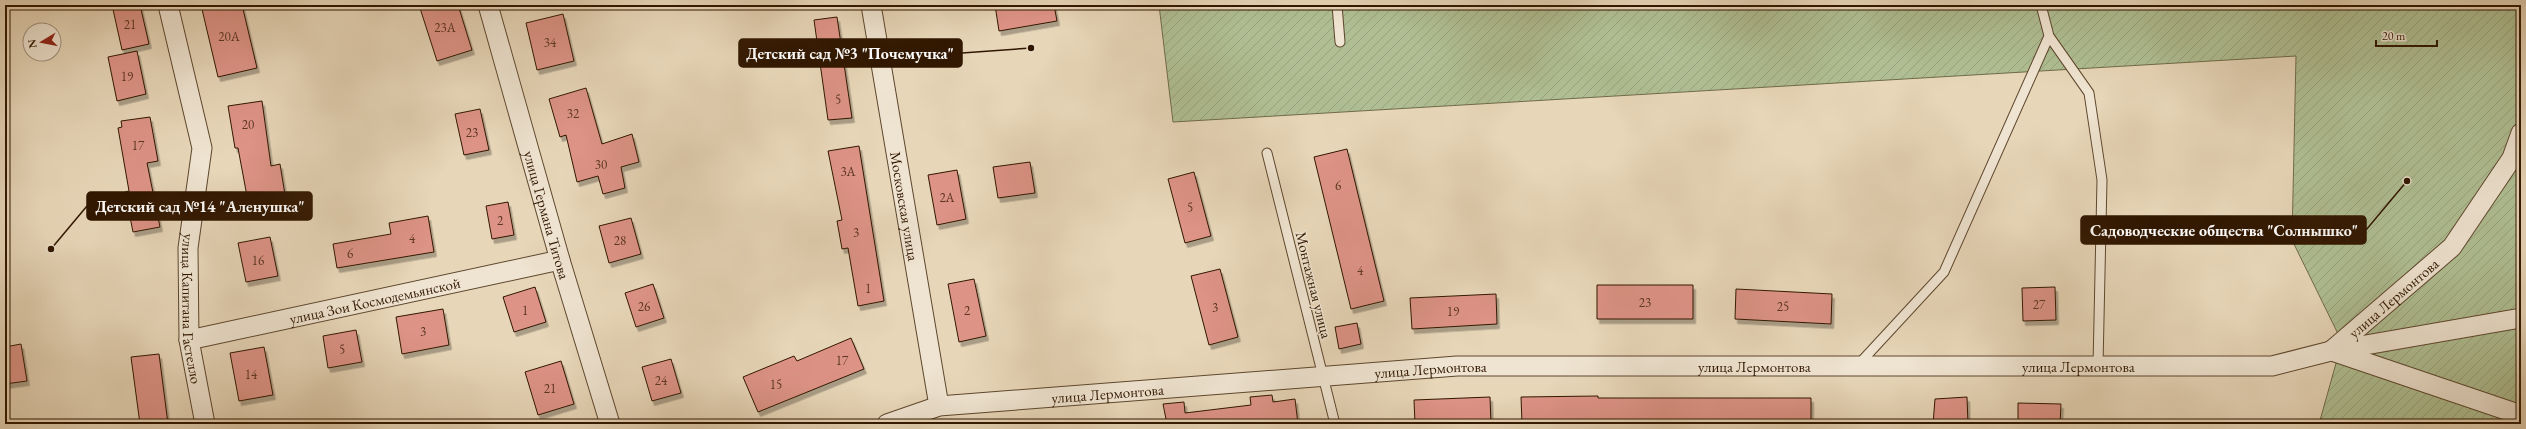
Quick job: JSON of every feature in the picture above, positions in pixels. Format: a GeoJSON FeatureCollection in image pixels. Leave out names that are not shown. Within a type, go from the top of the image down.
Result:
{"type":"FeatureCollection","features":[{"type":"Feature","properties":{"kind":"street","name":"улица Капитана Гастелло"},"geometry":{"type":"LineString","coordinates":[[168,5],[202,148],[188,248],[189,340],[205,424]]}},
{"type":"Feature","properties":{"kind":"street","name":"улица Германа Титова"},"geometry":{"type":"LineString","coordinates":[[488,5],[560,260],[610,424]]}},
{"type":"Feature","properties":{"kind":"street","name":"Московская улица"},"geometry":{"type":"LineString","coordinates":[[871,5],[939,406]]}},
{"type":"Feature","properties":{"kind":"street","name":"улица Лермонтова"},"geometry":{"type":"LineString","coordinates":[[888,424],[939,406],[1457,366],[2272,366],[2331,351],[2452,247],[2512,158],[2521,133]]}},
{"type":"Feature","properties":{"kind":"street","name":"улица Зои Космодемьянской"},"geometry":{"type":"LineString","coordinates":[[189,340],[560,260]]}},
{"type":"Feature","properties":{"kind":"street"},"geometry":{"type":"LineString","coordinates":[[2331,351],[2521,318]]}},
{"type":"Feature","properties":{"kind":"street"},"geometry":{"type":"LineString","coordinates":[[2331,351],[2521,415]]}},
{"type":"Feature","properties":{"kind":"lane"},"geometry":{"type":"LineString","coordinates":[[1337,5],[1340,42]]}},
{"type":"Feature","properties":{"kind":"lane"},"geometry":{"type":"LineString","coordinates":[[2041,5],[2050,36],[2089,93],[2102,180],[2098,366]]}},
{"type":"Feature","properties":{"kind":"lane"},"geometry":{"type":"LineString","coordinates":[[1858,366],[1944,272],[2050,36]]}},
{"type":"Feature","properties":{"kind":"lane","name":"Монтажная улица"},"geometry":{"type":"LineString","coordinates":[[1267,153],[1335,424]]}},
{"type":"Feature","properties":{"kind":"green space"},"geometry":{"type":"Polygon","coordinates":[[[1159,5],[2521,5],[2521,424],[2319,424],[2342,342],[2292,240],[2296,56],[1173,122],[1159,5]]]}},
{"type":"Feature","properties":{"kind":"building"},"geometry":{"type":"Polygon","coordinates":[[[112,5],[140,5],[149,44],[122,50],[112,5]]]}},
{"type":"Feature","properties":{"kind":"building"},"geometry":{"type":"Polygon","coordinates":[[[201,5],[242,5],[257,68],[218,77],[201,5]]]}},
{"type":"Feature","properties":{"kind":"building"},"geometry":{"type":"Polygon","coordinates":[[[419,5],[458,5],[472,50],[437,61],[419,5]]]}},
{"type":"Feature","properties":{"kind":"building"},"geometry":{"type":"Polygon","coordinates":[[[995,5],[1054,5],[1057,21],[999,31],[995,5]]]}},
{"type":"Feature","properties":{"kind":"building"},"geometry":{"type":"Polygon","coordinates":[[[563,14],[574,61],[537,70],[526,23],[563,14]]]}},
{"type":"Feature","properties":{"kind":"building"},"geometry":{"type":"Polygon","coordinates":[[[837,17],[852,118],[828,120],[814,20],[837,17]]]}},
{"type":"Feature","properties":{"kind":"building"},"geometry":{"type":"Polygon","coordinates":[[[137,51],[146,94],[117,101],[108,57],[137,51]]]}},
{"type":"Feature","properties":{"kind":"building"},"geometry":{"type":"Polygon","coordinates":[[[586,88],[602,144],[632,134],[639,162],[621,167],[625,188],[603,194],[598,176],[577,182],[566,135],[560,137],[549,99],[586,88]]]}},
{"type":"Feature","properties":{"kind":"building"},"geometry":{"type":"Polygon","coordinates":[[[262,101],[271,166],[280,164],[286,201],[249,207],[238,148],[235,148],[228,106],[262,101]]]}},
{"type":"Feature","properties":{"kind":"building"},"geometry":{"type":"Polygon","coordinates":[[[480,109],[489,150],[464,155],[455,114],[480,109]]]}},
{"type":"Feature","properties":{"kind":"building"},"geometry":{"type":"Polygon","coordinates":[[[150,117],[158,161],[147,163],[160,227],[133,232],[125,192],[129,191],[118,128],[122,127],[121,121],[150,117]]]}},
{"type":"Feature","properties":{"kind":"building"},"geometry":{"type":"Polygon","coordinates":[[[859,146],[884,301],[858,306],[848,248],[842,249],[837,221],[842,220],[828,151],[859,146]]]}},
{"type":"Feature","properties":{"kind":"building"},"geometry":{"type":"Polygon","coordinates":[[[1347,149],[1384,301],[1351,309],[1314,157],[1347,149]]]}},
{"type":"Feature","properties":{"kind":"building"},"geometry":{"type":"Polygon","coordinates":[[[1030,162],[1035,193],[998,198],[993,167],[1030,162]]]}},
{"type":"Feature","properties":{"kind":"building"},"geometry":{"type":"Polygon","coordinates":[[[957,170],[966,219],[937,225],[928,175],[957,170]]]}},
{"type":"Feature","properties":{"kind":"building"},"geometry":{"type":"Polygon","coordinates":[[[1194,172],[1211,236],[1185,243],[1168,179],[1194,172]]]}},
{"type":"Feature","properties":{"kind":"building"},"geometry":{"type":"Polygon","coordinates":[[[508,202],[514,235],[492,239],[486,206],[508,202]]]}},
{"type":"Feature","properties":{"kind":"building"},"geometry":{"type":"Polygon","coordinates":[[[428,216],[434,252],[337,268],[333,244],[391,234],[389,223],[428,216]]]}},
{"type":"Feature","properties":{"kind":"building"},"geometry":{"type":"Polygon","coordinates":[[[631,218],[641,254],[609,263],[599,226],[631,218]]]}},
{"type":"Feature","properties":{"kind":"building"},"geometry":{"type":"Polygon","coordinates":[[[270,237],[278,276],[246,282],[238,243],[270,237]]]}},
{"type":"Feature","properties":{"kind":"building"},"geometry":{"type":"Polygon","coordinates":[[[1220,269],[1238,337],[1209,345],[1191,276],[1220,269]]]}},
{"type":"Feature","properties":{"kind":"building"},"geometry":{"type":"Polygon","coordinates":[[[974,279],[986,336],[959,342],[948,284],[974,279]]]}},
{"type":"Feature","properties":{"kind":"building"},"geometry":{"type":"Polygon","coordinates":[[[653,284],[664,318],[636,327],[625,293],[653,284]]]}},
{"type":"Feature","properties":{"kind":"building"},"geometry":{"type":"Polygon","coordinates":[[[1597,285],[1693,285],[1693,319],[1597,319],[1597,285]]]}},
{"type":"Feature","properties":{"kind":"building"},"geometry":{"type":"Polygon","coordinates":[[[535,287],[546,322],[514,332],[503,297],[535,287]]]}},
{"type":"Feature","properties":{"kind":"building"},"geometry":{"type":"Polygon","coordinates":[[[2055,287],[2056,320],[2023,321],[2022,288],[2055,287]]]}},
{"type":"Feature","properties":{"kind":"building"},"geometry":{"type":"Polygon","coordinates":[[[1736,289],[1832,294],[1831,324],[1735,319],[1736,289]]]}},
{"type":"Feature","properties":{"kind":"building"},"geometry":{"type":"Polygon","coordinates":[[[1496,294],[1497,324],[1412,329],[1410,298],[1496,294]]]}},
{"type":"Feature","properties":{"kind":"building"},"geometry":{"type":"Polygon","coordinates":[[[443,309],[449,345],[402,354],[396,317],[443,309]]]}},
{"type":"Feature","properties":{"kind":"building"},"geometry":{"type":"Polygon","coordinates":[[[1357,323],[1361,344],[1339,349],[1335,327],[1357,323]]]}},
{"type":"Feature","properties":{"kind":"building"},"geometry":{"type":"Polygon","coordinates":[[[356,330],[362,362],[328,368],[323,336],[356,330]]]}},
{"type":"Feature","properties":{"kind":"building"},"geometry":{"type":"Polygon","coordinates":[[[851,338],[864,369],[758,412],[743,377],[794,356],[797,361],[851,338]]]}},
{"type":"Feature","properties":{"kind":"building"},"geometry":{"type":"Polygon","coordinates":[[[21,344],[27,381],[5,384],[5,347],[21,344]]]}},
{"type":"Feature","properties":{"kind":"building"},"geometry":{"type":"Polygon","coordinates":[[[264,347],[273,395],[239,401],[230,353],[264,347]]]}},
{"type":"Feature","properties":{"kind":"building"},"geometry":{"type":"Polygon","coordinates":[[[159,354],[168,424],[140,424],[131,357],[159,354]]]}},
{"type":"Feature","properties":{"kind":"building"},"geometry":{"type":"Polygon","coordinates":[[[671,359],[681,393],[652,401],[642,367],[671,359]]]}},
{"type":"Feature","properties":{"kind":"building"},"geometry":{"type":"Polygon","coordinates":[[[561,361],[574,404],[538,415],[525,372],[561,361]]]}},
{"type":"Feature","properties":{"kind":"building"},"geometry":{"type":"Polygon","coordinates":[[[1272,395],[1273,402],[1295,399],[1298,424],[1167,424],[1163,404],[1184,402],[1185,413],[1251,405],[1250,397],[1272,395]]]}},
{"type":"Feature","properties":{"kind":"building"},"geometry":{"type":"Polygon","coordinates":[[[1598,396],[1598,398],[1811,398],[1811,424],[1522,424],[1521,397],[1598,396]]]}},
{"type":"Feature","properties":{"kind":"building"},"geometry":{"type":"Polygon","coordinates":[[[1490,397],[1491,424],[1415,424],[1414,400],[1490,397]]]}},
{"type":"Feature","properties":{"kind":"building"},"geometry":{"type":"Polygon","coordinates":[[[1967,397],[1968,424],[1933,424],[1935,399],[1967,397]]]}},
{"type":"Feature","properties":{"kind":"building"},"geometry":{"type":"Polygon","coordinates":[[[2018,403],[2061,404],[2060,424],[2018,424],[2018,403]]]}},
{"type":"Feature","properties":{"kind":"place","name":"Детский сад №3 \"Почемучка\""},"geometry":{"type":"Point","coordinates":[1031,48]}},
{"type":"Feature","properties":{"kind":"place","name":"Садоводческие общества \"Солнышко\""},"geometry":{"type":"Point","coordinates":[2407,181]}},
{"type":"Feature","properties":{"kind":"place","name":"Детский сад №14 \"Аленушка\""},"geometry":{"type":"Point","coordinates":[51,249]}}]}
